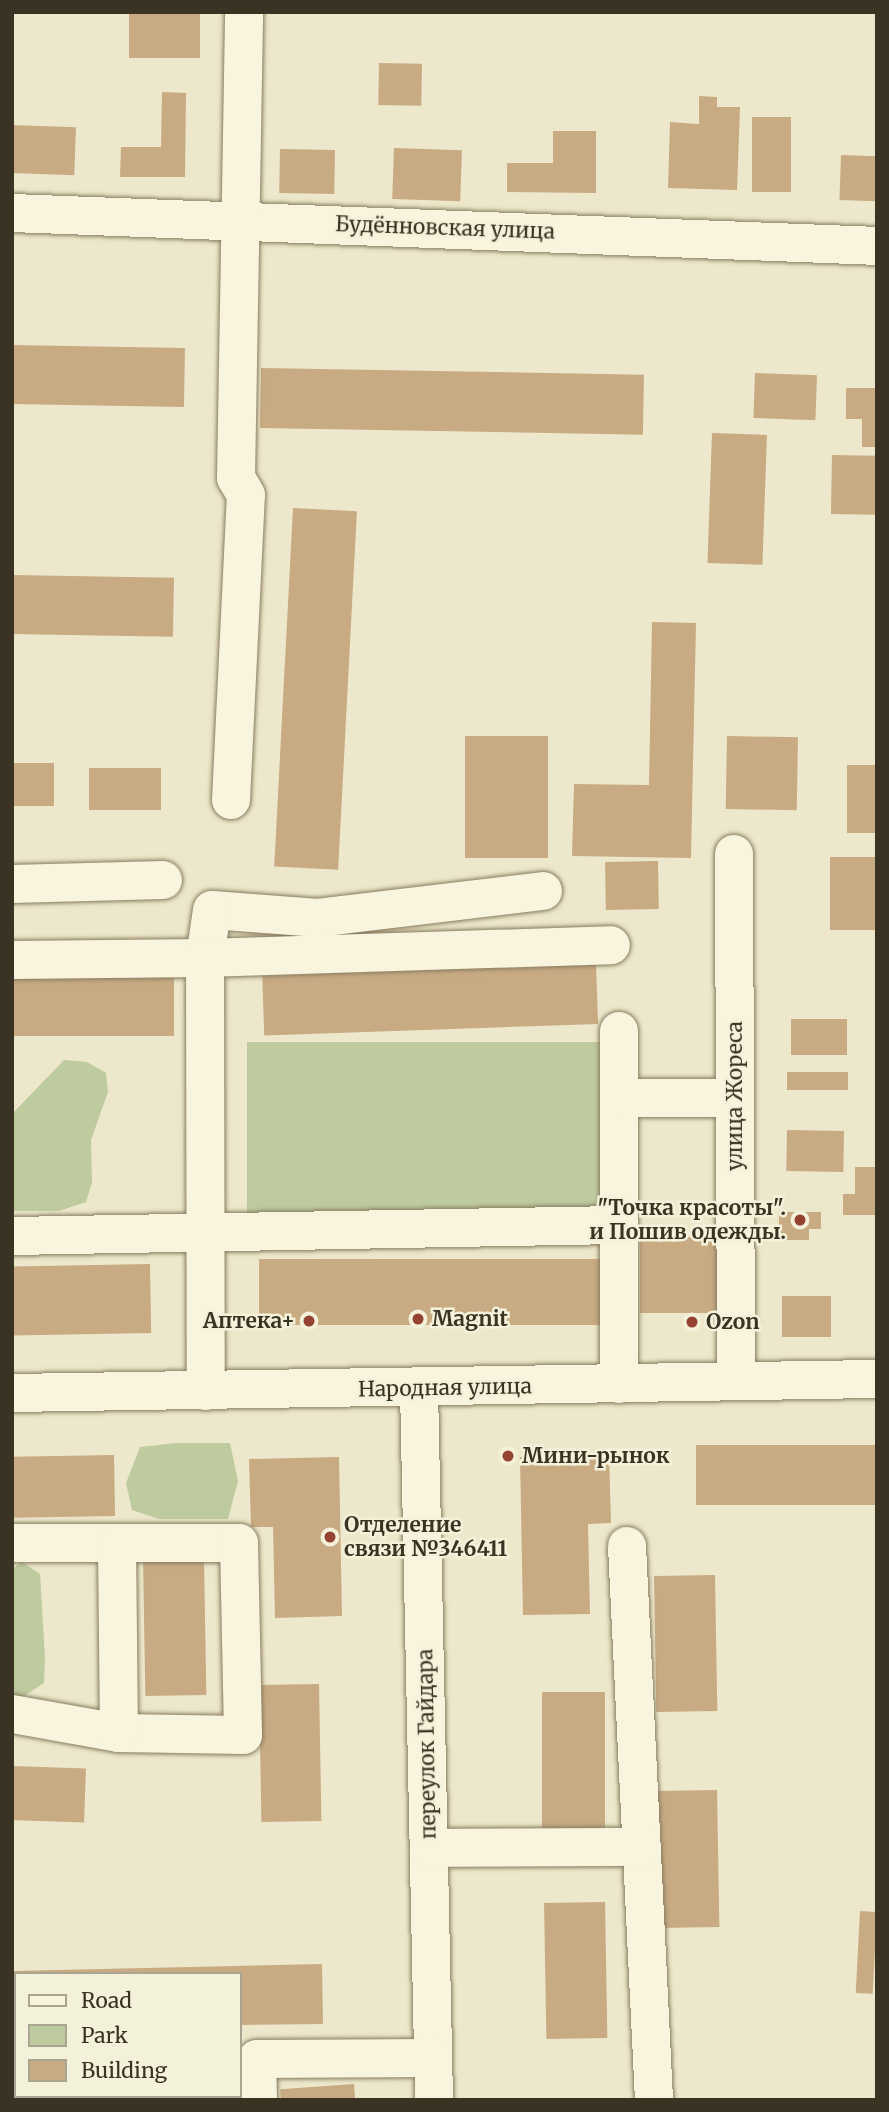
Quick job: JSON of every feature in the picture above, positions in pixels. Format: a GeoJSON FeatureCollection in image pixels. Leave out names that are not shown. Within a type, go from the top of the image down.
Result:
{"type":"FeatureCollection","features":[{"type":"Feature","properties":{"kind":"street"},"geometry":{"type":"LineString","coordinates":[[231,800],[246,495],[236,478],[237,220],[244,12]]}},
{"type":"Feature","properties":{"kind":"street","name":"Будённовская улица"},"geometry":{"type":"LineString","coordinates":[[12,213],[877,246]]}},
{"type":"Feature","properties":{"kind":"street","name":"улица Жореса"},"geometry":{"type":"LineString","coordinates":[[734,854],[736,1381]]}},
{"type":"Feature","properties":{"kind":"street"},"geometry":{"type":"LineString","coordinates":[[12,884],[163,880]]}},
{"type":"Feature","properties":{"kind":"street"},"geometry":{"type":"LineString","coordinates":[[206,1391],[203,1235],[205,958],[212,910],[318,918],[543,891]]}},
{"type":"Feature","properties":{"kind":"street"},"geometry":{"type":"LineString","coordinates":[[12,960],[205,958],[611,945]]}},
{"type":"Feature","properties":{"kind":"street"},"geometry":{"type":"LineString","coordinates":[[619,1031],[619,1384]]}},
{"type":"Feature","properties":{"kind":"street"},"geometry":{"type":"LineString","coordinates":[[619,1098],[735,1098]]}},
{"type":"Feature","properties":{"kind":"street"},"geometry":{"type":"LineString","coordinates":[[12,1236],[203,1235],[619,1225]]}},
{"type":"Feature","properties":{"kind":"street","name":"Народная улица"},"geometry":{"type":"LineString","coordinates":[[12,1393],[419,1389],[877,1379]]}},
{"type":"Feature","properties":{"kind":"street","name":"переулок Гайдара"},"geometry":{"type":"LineString","coordinates":[[419,1389],[434,2100]]}},
{"type":"Feature","properties":{"kind":"street"},"geometry":{"type":"LineString","coordinates":[[12,1543],[239,1543],[243,1735],[118,1733],[12,1714]]}},
{"type":"Feature","properties":{"kind":"street"},"geometry":{"type":"LineString","coordinates":[[117,1543],[118,1733]]}},
{"type":"Feature","properties":{"kind":"street"},"geometry":{"type":"LineString","coordinates":[[627,1546],[654,2100]]}},
{"type":"Feature","properties":{"kind":"street"},"geometry":{"type":"LineString","coordinates":[[429,1848],[642,1847]]}},
{"type":"Feature","properties":{"kind":"street"},"geometry":{"type":"LineString","coordinates":[[258,2100],[257,2059],[433,2058]]}},
{"type":"Feature","properties":{"kind":"green space"},"geometry":{"type":"Polygon","coordinates":[[[247,1042],[609,1042],[609,1216],[247,1216],[247,1042]]]}},
{"type":"Feature","properties":{"kind":"green space"},"geometry":{"type":"Polygon","coordinates":[[[64,1060],[87,1062],[106,1073],[108,1092],[91,1140],[92,1183],[86,1202],[59,1211],[12,1211],[12,1114],[64,1060]]]}},
{"type":"Feature","properties":{"kind":"green space"},"geometry":{"type":"Polygon","coordinates":[[[176,1443],[230,1443],[238,1481],[228,1519],[159,1519],[132,1510],[126,1483],[140,1447],[176,1443]]]}},
{"type":"Feature","properties":{"kind":"green space"},"geometry":{"type":"Polygon","coordinates":[[[22,1562],[40,1574],[45,1657],[44,1683],[18,1700],[12,1698],[12,1569],[22,1562]]]}},
{"type":"Feature","properties":{"kind":"building"},"geometry":{"type":"Polygon","coordinates":[[[129,12],[200,12],[200,58],[129,58],[129,12]]]}},
{"type":"Feature","properties":{"kind":"building"},"geometry":{"type":"Polygon","coordinates":[[[379,63],[422,64],[421,106],[378,105],[379,63]]]}},
{"type":"Feature","properties":{"kind":"building"},"geometry":{"type":"Polygon","coordinates":[[[162,92],[186,93],[185,177],[120,177],[121,147],[161,147],[162,92]]]}},
{"type":"Feature","properties":{"kind":"building"},"geometry":{"type":"Polygon","coordinates":[[[699,96],[717,97],[717,107],[740,107],[737,190],[668,188],[670,122],[699,124],[699,96]]]}},
{"type":"Feature","properties":{"kind":"building"},"geometry":{"type":"Polygon","coordinates":[[[752,117],[791,117],[791,192],[752,192],[752,117]]]}},
{"type":"Feature","properties":{"kind":"building"},"geometry":{"type":"Polygon","coordinates":[[[12,125],[76,127],[74,175],[12,173],[12,125]]]}},
{"type":"Feature","properties":{"kind":"building"},"geometry":{"type":"Polygon","coordinates":[[[553,131],[596,131],[596,193],[507,192],[507,163],[553,163],[553,131]]]}},
{"type":"Feature","properties":{"kind":"building"},"geometry":{"type":"Polygon","coordinates":[[[394,148],[462,150],[460,201],[392,199],[394,148]]]}},
{"type":"Feature","properties":{"kind":"building"},"geometry":{"type":"Polygon","coordinates":[[[280,149],[335,150],[334,194],[279,193],[280,149]]]}},
{"type":"Feature","properties":{"kind":"building"},"geometry":{"type":"Polygon","coordinates":[[[841,155],[877,156],[875,201],[839,200],[841,155]]]}},
{"type":"Feature","properties":{"kind":"building"},"geometry":{"type":"Polygon","coordinates":[[[12,345],[185,348],[184,407],[12,404],[12,345]]]}},
{"type":"Feature","properties":{"kind":"building"},"geometry":{"type":"Polygon","coordinates":[[[261,368],[644,375],[643,435],[260,428],[261,368]]]}},
{"type":"Feature","properties":{"kind":"building"},"geometry":{"type":"Polygon","coordinates":[[[755,373],[817,375],[815,420],[753,418],[755,373]]]}},
{"type":"Feature","properties":{"kind":"building"},"geometry":{"type":"Polygon","coordinates":[[[846,388],[877,388],[877,447],[862,447],[862,419],[846,419],[846,388]]]}},
{"type":"Feature","properties":{"kind":"building"},"geometry":{"type":"Polygon","coordinates":[[[712,433],[767,435],[762,565],[707,563],[712,433]]]}},
{"type":"Feature","properties":{"kind":"building"},"geometry":{"type":"Polygon","coordinates":[[[832,455],[877,456],[876,515],[831,514],[832,455]]]}},
{"type":"Feature","properties":{"kind":"building"},"geometry":{"type":"Polygon","coordinates":[[[293,508],[357,511],[338,870],[274,867],[293,508]]]}},
{"type":"Feature","properties":{"kind":"building"},"geometry":{"type":"Polygon","coordinates":[[[12,575],[174,578],[173,637],[12,634],[12,575]]]}},
{"type":"Feature","properties":{"kind":"building"},"geometry":{"type":"Polygon","coordinates":[[[652,622],[696,623],[691,858],[572,856],[574,784],[649,785],[652,622]]]}},
{"type":"Feature","properties":{"kind":"building"},"geometry":{"type":"Polygon","coordinates":[[[465,736],[548,736],[548,858],[465,858],[465,736]]]}},
{"type":"Feature","properties":{"kind":"building"},"geometry":{"type":"Polygon","coordinates":[[[727,736],[798,737],[797,810],[726,809],[727,736]]]}},
{"type":"Feature","properties":{"kind":"building"},"geometry":{"type":"Polygon","coordinates":[[[12,763],[54,763],[54,806],[12,806],[12,763]]]}},
{"type":"Feature","properties":{"kind":"building"},"geometry":{"type":"Polygon","coordinates":[[[847,765],[877,765],[877,833],[847,833],[847,765]]]}},
{"type":"Feature","properties":{"kind":"building"},"geometry":{"type":"Polygon","coordinates":[[[89,768],[161,768],[161,810],[89,810],[89,768]]]}},
{"type":"Feature","properties":{"kind":"building"},"geometry":{"type":"Polygon","coordinates":[[[830,857],[877,857],[877,930],[830,930],[830,857]]]}},
{"type":"Feature","properties":{"kind":"building"},"geometry":{"type":"Polygon","coordinates":[[[658,861],[659,909],[606,910],[605,862],[658,861]]]}},
{"type":"Feature","properties":{"kind":"building"},"geometry":{"type":"Polygon","coordinates":[[[596,964],[598,1024],[264,1036],[262,976],[596,964]]]}},
{"type":"Feature","properties":{"kind":"building"},"geometry":{"type":"Polygon","coordinates":[[[12,977],[174,977],[174,1036],[12,1036],[12,977]]]}},
{"type":"Feature","properties":{"kind":"building"},"geometry":{"type":"Polygon","coordinates":[[[791,1019],[847,1019],[847,1055],[791,1055],[791,1019]]]}},
{"type":"Feature","properties":{"kind":"building"},"geometry":{"type":"Polygon","coordinates":[[[787,1072],[848,1072],[848,1090],[787,1090],[787,1072]]]}},
{"type":"Feature","properties":{"kind":"building"},"geometry":{"type":"Polygon","coordinates":[[[787,1130],[844,1131],[843,1172],[786,1171],[787,1130]]]}},
{"type":"Feature","properties":{"kind":"building"},"geometry":{"type":"Polygon","coordinates":[[[855,1167],[877,1167],[877,1215],[843,1215],[843,1194],[855,1194],[855,1167]]]}},
{"type":"Feature","properties":{"kind":"building","name":"\"Точка красоты\". и Пошив одежды."},"geometry":{"type":"Polygon","coordinates":[[[779,1212],[821,1212],[821,1229],[809,1229],[809,1240],[779,1240],[779,1212]]]}},
{"type":"Feature","properties":{"kind":"building"},"geometry":{"type":"Polygon","coordinates":[[[640,1237],[732,1237],[732,1313],[640,1313],[640,1237]]]}},
{"type":"Feature","properties":{"kind":"building"},"geometry":{"type":"Polygon","coordinates":[[[259,1259],[614,1259],[614,1325],[259,1325],[259,1259]]]}},
{"type":"Feature","properties":{"kind":"building"},"geometry":{"type":"Polygon","coordinates":[[[150,1264],[151,1333],[13,1335],[12,1266],[150,1264]]]}},
{"type":"Feature","properties":{"kind":"building"},"geometry":{"type":"Polygon","coordinates":[[[782,1296],[831,1296],[831,1337],[782,1337],[782,1296]]]}},
{"type":"Feature","properties":{"kind":"building"},"geometry":{"type":"Polygon","coordinates":[[[696,1445],[877,1445],[877,1505],[696,1505],[696,1445]]]}},
{"type":"Feature","properties":{"kind":"building"},"geometry":{"type":"Polygon","coordinates":[[[609,1454],[611,1523],[588,1524],[590,1614],[523,1615],[520,1457],[609,1454]]]}},
{"type":"Feature","properties":{"kind":"building"},"geometry":{"type":"Polygon","coordinates":[[[114,1455],[115,1516],[13,1518],[12,1457],[114,1455]]]}},
{"type":"Feature","properties":{"kind":"building"},"geometry":{"type":"Polygon","coordinates":[[[339,1457],[342,1616],[275,1618],[273,1527],[251,1527],[249,1459],[339,1457]]]}},
{"type":"Feature","properties":{"kind":"building"},"geometry":{"type":"Polygon","coordinates":[[[204,1559],[206,1695],[145,1696],[143,1560],[204,1559]]]}},
{"type":"Feature","properties":{"kind":"building"},"geometry":{"type":"Polygon","coordinates":[[[715,1575],[717,1711],[656,1712],[654,1576],[715,1575]]]}},
{"type":"Feature","properties":{"kind":"building"},"geometry":{"type":"Polygon","coordinates":[[[319,1684],[321,1821],[261,1822],[259,1685],[319,1684]]]}},
{"type":"Feature","properties":{"kind":"building"},"geometry":{"type":"Polygon","coordinates":[[[542,1692],[605,1692],[605,1830],[542,1830],[542,1692]]]}},
{"type":"Feature","properties":{"kind":"building"},"geometry":{"type":"Polygon","coordinates":[[[12,1766],[86,1769],[84,1823],[12,1820],[12,1766]]]}},
{"type":"Feature","properties":{"kind":"building"},"geometry":{"type":"Polygon","coordinates":[[[717,1790],[719,1927],[658,1928],[656,1791],[717,1790]]]}},
{"type":"Feature","properties":{"kind":"building"},"geometry":{"type":"Polygon","coordinates":[[[605,1902],[607,2038],[546,2039],[544,1903],[605,1902]]]}},
{"type":"Feature","properties":{"kind":"building"},"geometry":{"type":"Polygon","coordinates":[[[860,1911],[877,1912],[873,1994],[856,1993],[860,1911]]]}},
{"type":"Feature","properties":{"kind":"building"},"geometry":{"type":"Polygon","coordinates":[[[322,1964],[323,2024],[242,2025],[242,1972],[14,1972],[12,2030],[12,1971],[322,1964]]]}},
{"type":"Feature","properties":{"kind":"building"},"geometry":{"type":"Polygon","coordinates":[[[354,2084],[355,2100],[281,2100],[280,2089],[354,2084]]]}},
{"type":"Feature","properties":{"kind":"place","name":"\"Точка красоты\". и Пошив одежды."},"geometry":{"type":"Point","coordinates":[800,1220]}},
{"type":"Feature","properties":{"kind":"place","name":"Magnit"},"geometry":{"type":"Point","coordinates":[418,1319]}},
{"type":"Feature","properties":{"kind":"place","name":"Аптека+"},"geometry":{"type":"Point","coordinates":[309,1321]}},
{"type":"Feature","properties":{"kind":"place","name":"Ozon"},"geometry":{"type":"Point","coordinates":[692,1322]}},
{"type":"Feature","properties":{"kind":"place","name":"Мини-рынок"},"geometry":{"type":"Point","coordinates":[508,1456]}},
{"type":"Feature","properties":{"kind":"place","name":"Отделение связи №346411"},"geometry":{"type":"Point","coordinates":[330,1537]}}]}
